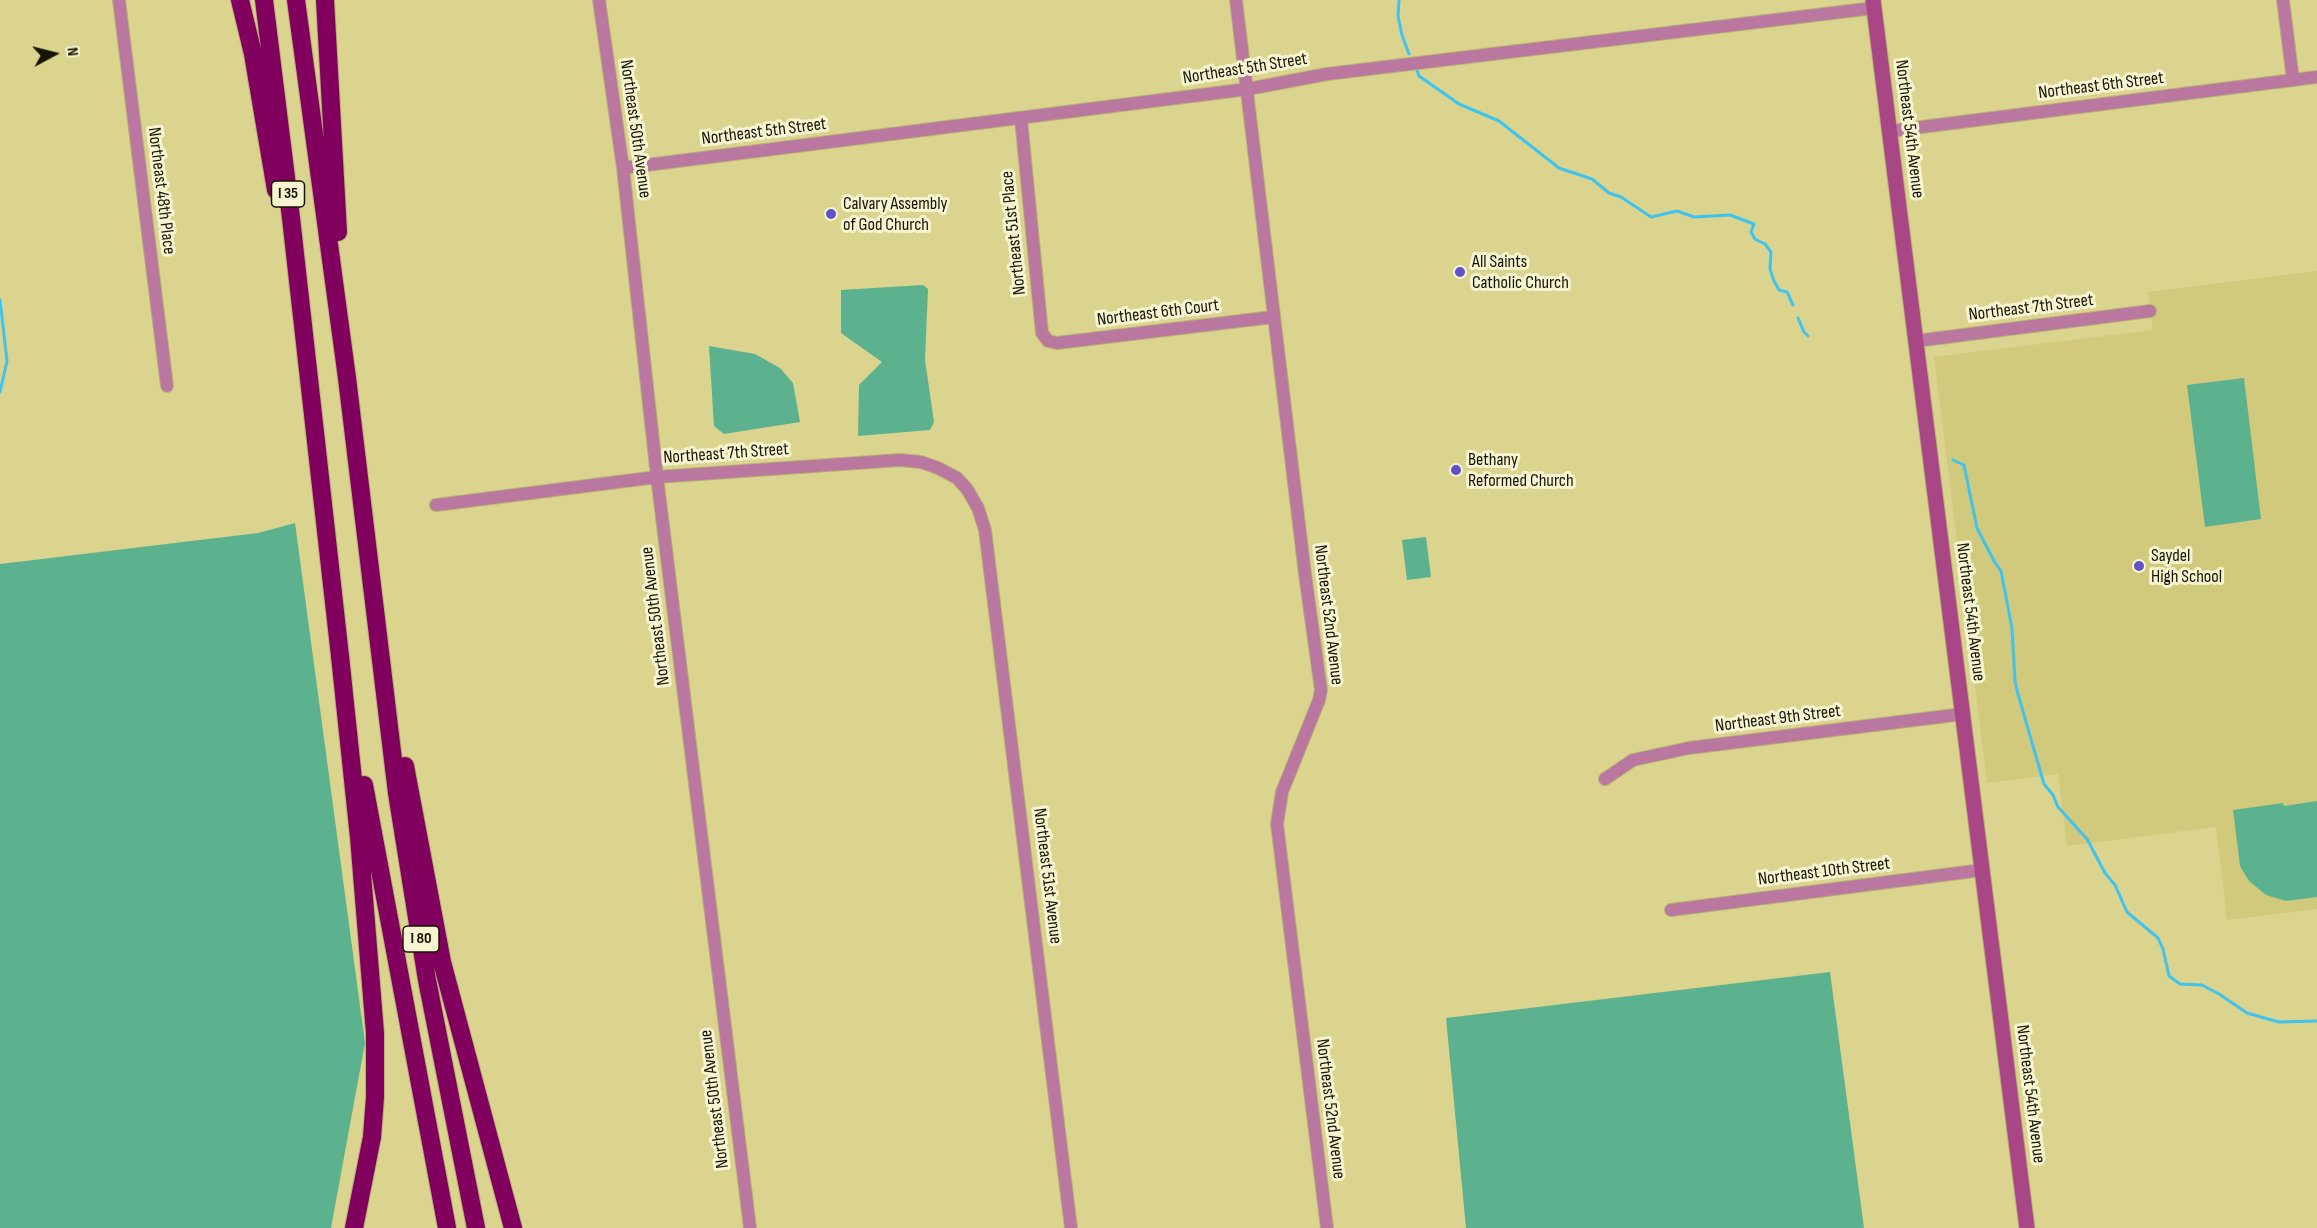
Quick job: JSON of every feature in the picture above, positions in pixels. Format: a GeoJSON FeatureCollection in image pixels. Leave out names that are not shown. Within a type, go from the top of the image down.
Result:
{"type":"FeatureCollection","features":[{"type":"Feature","properties":{"kind":"highway"},"geometry":{"type":"LineString","coordinates":[[240,0],[253,54],[310,387]]}},
{"type":"Feature","properties":{"kind":"highway","name":"I 35"},"geometry":{"type":"LineString","coordinates":[[264,0],[340,656],[447,1228]]}},
{"type":"Feature","properties":{"kind":"highway","name":"I 80"},"geometry":{"type":"LineString","coordinates":[[296,0],[347,378],[397,793],[425,968],[476,1228]]}},
{"type":"Feature","properties":{"kind":"highway"},"geometry":{"type":"LineString","coordinates":[[325,0],[347,378]]}},
{"type":"Feature","properties":{"kind":"highway"},"geometry":{"type":"LineString","coordinates":[[380,649],[442,962],[513,1228]]}},
{"type":"Feature","properties":{"kind":"highway"},"geometry":{"type":"LineString","coordinates":[[340,656],[359,837],[375,1033],[375,1097],[372,1137],[354,1228]]}},
{"type":"Feature","properties":{"kind":"main road","name":"Northeast 54th Avenue"},"geometry":{"type":"LineString","coordinates":[[1874,4],[2027,1228]]}},
{"type":"Feature","properties":{"kind":"street","name":"Northeast 48th Place"},"geometry":{"type":"LineString","coordinates":[[119,0],[167,386]]}},
{"type":"Feature","properties":{"kind":"street","name":"Northeast 50th Avenue"},"geometry":{"type":"LineString","coordinates":[[599,0],[623,168],[657,477],[750,1228]]}},
{"type":"Feature","properties":{"kind":"street","name":"Northeast 52nd Avenue"},"geometry":{"type":"LineString","coordinates":[[1236,0],[1321,690],[1282,792],[1277,824],[1327,1228]]}},
{"type":"Feature","properties":{"kind":"street"},"geometry":{"type":"LineString","coordinates":[[2283,0],[2293,80]]}},
{"type":"Feature","properties":{"kind":"street","name":"Northeast 5th Street"},"geometry":{"type":"LineString","coordinates":[[623,168],[1021,119],[1248,89],[1327,74],[1874,4]]}},
{"type":"Feature","properties":{"kind":"street","name":"Northeast 6th Street"},"geometry":{"type":"LineString","coordinates":[[1890,131],[2317,77]]}},
{"type":"Feature","properties":{"kind":"street","name":"Northeast 51st Place"},"geometry":{"type":"LineString","coordinates":[[1021,119],[1042,333],[1048,341]]}},
{"type":"Feature","properties":{"kind":"street","name":"Northeast 7th Street"},"geometry":{"type":"LineString","coordinates":[[1916,341],[2150,311]]}},
{"type":"Feature","properties":{"kind":"street","name":"Northeast 6th Court"},"geometry":{"type":"LineString","coordinates":[[1048,341],[1057,343],[1274,317]]}},
{"type":"Feature","properties":{"kind":"street","name":"Northeast 7th Street"},"geometry":{"type":"LineString","coordinates":[[436,505],[657,477],[900,460],[921,462],[957,478],[968,489],[978,508],[985,530]]}},
{"type":"Feature","properties":{"kind":"street","name":"Northeast 51st Avenue"},"geometry":{"type":"LineString","coordinates":[[985,530],[1071,1228]]}},
{"type":"Feature","properties":{"kind":"street","name":"Northeast 9th Street"},"geometry":{"type":"LineString","coordinates":[[1605,779],[1633,760],[1689,748],[1963,714]]}},
{"type":"Feature","properties":{"kind":"street","name":"Northeast 10th Street"},"geometry":{"type":"LineString","coordinates":[[1671,910],[1982,870]]}},
{"type":"Feature","properties":{"kind":"shaded area","name":"Saydel High School"},"geometry":{"type":"Polygon","coordinates":[[[2317,271],[2317,909],[2227,920],[2216,827],[2067,846],[2058,774],[1987,783],[1934,357],[2153,330],[2148,292],[2317,271]]]}},
{"type":"Feature","properties":{"kind":"green space"},"geometry":{"type":"Polygon","coordinates":[[[923,285],[928,289],[925,360],[934,422],[930,430],[858,436],[859,385],[882,362],[841,333],[841,290],[923,285]]]}},
{"type":"Feature","properties":{"kind":"green space"},"geometry":{"type":"Polygon","coordinates":[[[709,346],[755,354],[780,368],[793,383],[800,422],[724,434],[714,426],[709,346]]]}},
{"type":"Feature","properties":{"kind":"green space"},"geometry":{"type":"Polygon","coordinates":[[[2244,378],[2261,519],[2205,527],[2187,385],[2244,378]]]}},
{"type":"Feature","properties":{"kind":"green space"},"geometry":{"type":"Polygon","coordinates":[[[295,523],[365,1043],[331,1228],[0,1228],[0,564],[258,533],[295,523]]]}},
{"type":"Feature","properties":{"kind":"green space"},"geometry":{"type":"Polygon","coordinates":[[[1426,537],[1431,577],[1407,580],[1402,540],[1426,537]]]}},
{"type":"Feature","properties":{"kind":"green space"},"geometry":{"type":"Polygon","coordinates":[[[2317,801],[2317,897],[2286,901],[2266,895],[2249,881],[2240,866],[2233,810],[2317,801]]]}},
{"type":"Feature","properties":{"kind":"green space"},"geometry":{"type":"Polygon","coordinates":[[[1830,972],[1864,1228],[1466,1228],[1446,1018],[1830,972]]]}},
{"type":"Feature","properties":{"kind":"waterway"},"geometry":{"type":"LineString","coordinates":[[1399,0],[1398,16],[1409,54]]}},
{"type":"Feature","properties":{"kind":"waterway"},"geometry":{"type":"LineString","coordinates":[[1417,70],[1419,76],[1459,104],[1499,121],[1559,168],[1592,179],[1609,193],[1621,197],[1651,217],[1677,211],[1694,217],[1730,215],[1754,224],[1751,232],[1755,239],[1765,244],[1771,252],[1770,269],[1774,281],[1779,290],[1787,292],[1793,305]]}},
{"type":"Feature","properties":{"kind":"waterway"},"geometry":{"type":"LineString","coordinates":[[0,300],[7,361],[0,392]]}},
{"type":"Feature","properties":{"kind":"waterway"},"geometry":{"type":"LineString","coordinates":[[1798,318],[1808,336]]}},
{"type":"Feature","properties":{"kind":"waterway"},"geometry":{"type":"LineString","coordinates":[[1953,460],[1964,465],[1977,528],[2001,571],[2012,628],[2015,681],[2018,694],[2044,784],[2053,795],[2058,807],[2087,839],[2105,873],[2115,885],[2127,912],[2158,938],[2169,976],[2180,984],[2202,985],[2247,1013],[2279,1022],[2317,1021]]}},
{"type":"Feature","properties":{"kind":"place","name":"Calvary Assembly of God Church"},"geometry":{"type":"Point","coordinates":[831,214]}},
{"type":"Feature","properties":{"kind":"place","name":"All Saints Catholic Church"},"geometry":{"type":"Point","coordinates":[1460,272]}},
{"type":"Feature","properties":{"kind":"place","name":"Bethany Reformed Church"},"geometry":{"type":"Point","coordinates":[1456,470]}},
{"type":"Feature","properties":{"kind":"place","name":"Saydel High School"},"geometry":{"type":"Point","coordinates":[2139,566]}}]}
